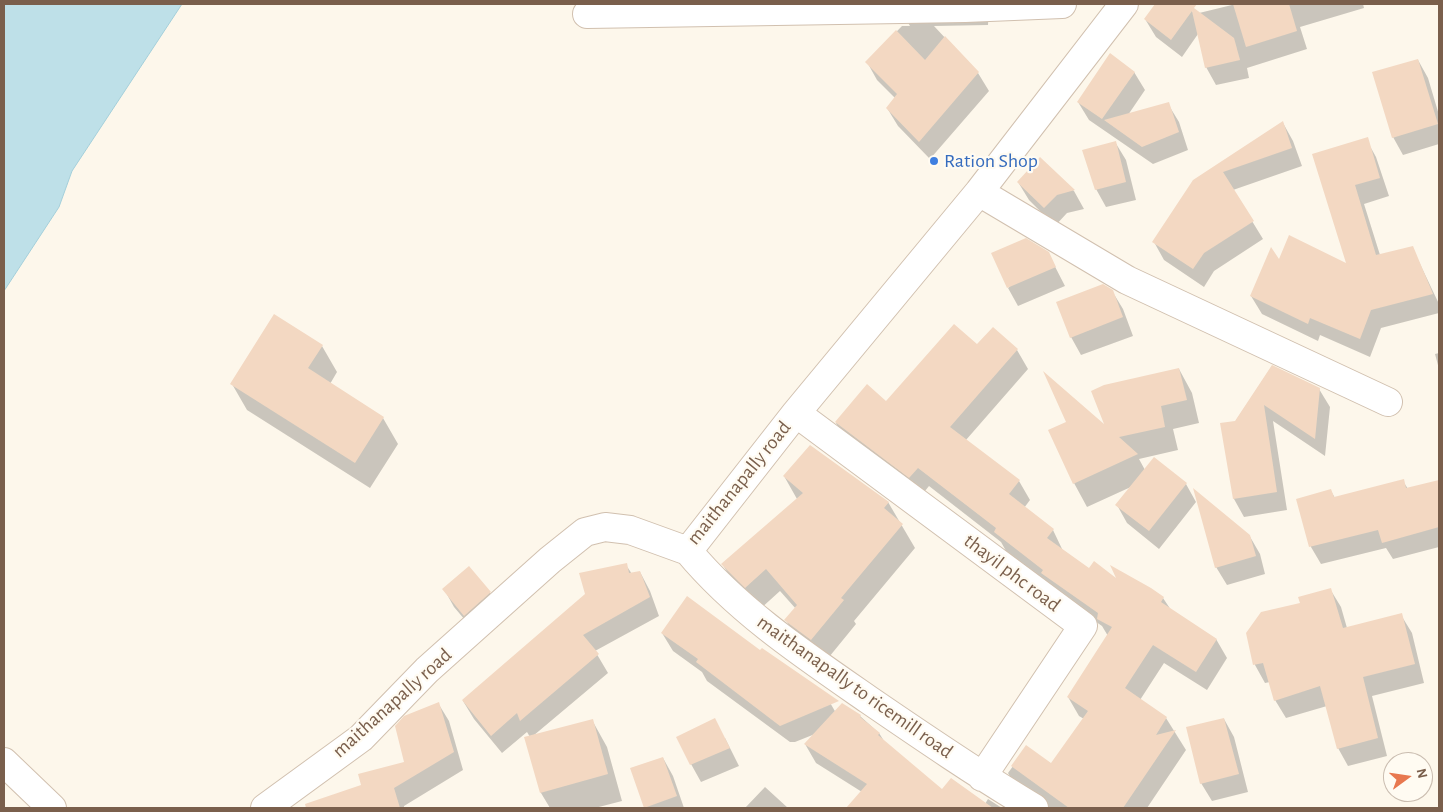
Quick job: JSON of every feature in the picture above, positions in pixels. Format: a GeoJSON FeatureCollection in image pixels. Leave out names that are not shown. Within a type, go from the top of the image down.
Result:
{"type":"FeatureCollection","features":[{"type":"Feature","properties":{"kind":"street"},"geometry":{"type":"LineString","coordinates":[[587,14],[965,8],[1062,4]]}},
{"type":"Feature","properties":{"kind":"street","name":"maithanapally road"},"geometry":{"type":"LineString","coordinates":[[265,808],[361,738],[427,670],[550,560],[585,532],[605,527],[630,530],[688,551],[796,413],[979,192],[1124,4]]}},
{"type":"Feature","properties":{"kind":"street"},"geometry":{"type":"LineString","coordinates":[[979,192],[1127,280],[1388,402]]}},
{"type":"Feature","properties":{"kind":"street","name":"thayil phc road"},"geometry":{"type":"LineString","coordinates":[[796,413],[1083,626],[982,777]]}},
{"type":"Feature","properties":{"kind":"street","name":"maithanapally to ricemill road"},"geometry":{"type":"LineString","coordinates":[[688,551],[712,580],[788,645],[982,777],[1034,808]]}},
{"type":"Feature","properties":{"kind":"street"},"geometry":{"type":"LineString","coordinates":[[4,762],[52,808]]}},
{"type":"Feature","properties":{"kind":"water"},"geometry":{"type":"Polygon","coordinates":[[[4,4],[182,4],[72,171],[59,207],[4,291],[4,4]]]}},
{"type":"Feature","properties":{"kind":"building"},"geometry":{"type":"Polygon","coordinates":[[[1155,4],[1197,4],[1194,8],[1234,38],[1240,60],[1205,68],[1192,11],[1171,40],[1144,19],[1155,4]]]}},
{"type":"Feature","properties":{"kind":"building"},"geometry":{"type":"Polygon","coordinates":[[[1233,4],[1289,4],[1297,31],[1246,47],[1233,4]]]}},
{"type":"Feature","properties":{"kind":"building"},"geometry":{"type":"Polygon","coordinates":[[[896,30],[925,60],[945,36],[979,72],[919,142],[886,108],[897,94],[865,62],[896,30]]]}},
{"type":"Feature","properties":{"kind":"building"},"geometry":{"type":"Polygon","coordinates":[[[1110,53],[1135,72],[1102,119],[1077,102],[1110,53]]]}},
{"type":"Feature","properties":{"kind":"building"},"geometry":{"type":"Polygon","coordinates":[[[1418,59],[1438,124],[1392,138],[1372,72],[1418,59]]]}},
{"type":"Feature","properties":{"kind":"building"},"geometry":{"type":"Polygon","coordinates":[[[1169,102],[1179,132],[1142,147],[1104,120],[1169,102]]]}},
{"type":"Feature","properties":{"kind":"building"},"geometry":{"type":"Polygon","coordinates":[[[1283,121],[1292,148],[1223,172],[1254,221],[1204,253],[1193,269],[1152,242],[1193,180],[1283,121]]]}},
{"type":"Feature","properties":{"kind":"building"},"geometry":{"type":"Polygon","coordinates":[[[1368,137],[1380,178],[1355,185],[1376,255],[1413,246],[1433,294],[1371,310],[1360,339],[1310,318],[1308,324],[1250,296],[1271,247],[1279,259],[1289,235],[1346,263],[1312,154],[1368,137]]]}},
{"type":"Feature","properties":{"kind":"building"},"geometry":{"type":"Polygon","coordinates":[[[1116,141],[1126,182],[1095,190],[1082,150],[1116,141]]]}},
{"type":"Feature","properties":{"kind":"building"},"geometry":{"type":"Polygon","coordinates":[[[1040,157],[1075,190],[1057,195],[1044,208],[1017,182],[1040,157]]]}},
{"type":"Feature","properties":{"kind":"building"},"geometry":{"type":"Polygon","coordinates":[[[1026,238],[1049,252],[1056,267],[1007,288],[991,253],[1026,238]]]}},
{"type":"Feature","properties":{"kind":"building"},"geometry":{"type":"Polygon","coordinates":[[[1103,284],[1113,290],[1123,317],[1070,338],[1056,302],[1103,284]]]}},
{"type":"Feature","properties":{"kind":"building"},"geometry":{"type":"Polygon","coordinates":[[[274,314],[323,345],[308,368],[384,417],[355,463],[230,384],[274,314]]]}},
{"type":"Feature","properties":{"kind":"building"},"geometry":{"type":"Polygon","coordinates":[[[954,324],[977,344],[993,327],[1018,349],[950,427],[1020,480],[1009,494],[1054,529],[1047,538],[1089,568],[1094,561],[1116,578],[1110,565],[1151,588],[1164,597],[1161,602],[1217,639],[1196,672],[1153,645],[1125,688],[1167,717],[1156,735],[1176,730],[1123,808],[1069,808],[1011,766],[1026,745],[1051,763],[1088,711],[1067,697],[1112,627],[1097,619],[1098,613],[1041,573],[1043,570],[994,532],[996,528],[918,468],[909,478],[835,422],[867,384],[886,401],[954,324]]]}},
{"type":"Feature","properties":{"kind":"building"},"geometry":{"type":"Polygon","coordinates":[[[1272,365],[1320,388],[1315,439],[1264,405],[1277,492],[1233,499],[1220,423],[1235,421],[1272,365]]]}},
{"type":"Feature","properties":{"kind":"building"},"geometry":{"type":"Polygon","coordinates":[[[1179,368],[1187,400],[1161,406],[1165,427],[1119,437],[1138,454],[1073,484],[1048,430],[1066,422],[1043,371],[1104,424],[1091,391],[1104,385],[1179,368]]]}},
{"type":"Feature","properties":{"kind":"building"},"geometry":{"type":"Polygon","coordinates":[[[810,445],[889,502],[884,508],[903,524],[841,598],[844,600],[811,640],[784,620],[797,605],[766,569],[745,588],[721,564],[803,493],[783,476],[810,445]]]}},
{"type":"Feature","properties":{"kind":"building"},"geometry":{"type":"Polygon","coordinates":[[[1154,457],[1187,483],[1149,531],[1115,505],[1154,457]]]}},
{"type":"Feature","properties":{"kind":"building"},"geometry":{"type":"Polygon","coordinates":[[[1404,479],[1406,488],[1439,480],[1439,527],[1382,543],[1378,530],[1309,547],[1296,499],[1331,489],[1334,497],[1404,479]]]}},
{"type":"Feature","properties":{"kind":"building"},"geometry":{"type":"Polygon","coordinates":[[[1193,488],[1250,535],[1256,556],[1215,568],[1193,488]]]}},
{"type":"Feature","properties":{"kind":"building"},"geometry":{"type":"Polygon","coordinates":[[[627,563],[629,573],[640,571],[650,597],[583,635],[599,654],[520,721],[517,713],[491,736],[462,700],[585,594],[579,573],[627,563]]]}},
{"type":"Feature","properties":{"kind":"building"},"geometry":{"type":"Polygon","coordinates":[[[469,566],[491,592],[464,616],[442,589],[469,566]]]}},
{"type":"Feature","properties":{"kind":"building"},"geometry":{"type":"Polygon","coordinates":[[[1331,588],[1343,628],[1402,613],[1415,664],[1363,677],[1378,738],[1337,749],[1320,686],[1274,701],[1263,663],[1253,665],[1246,633],[1261,612],[1300,603],[1298,597],[1331,588]]]}},
{"type":"Feature","properties":{"kind":"building"},"geometry":{"type":"Polygon","coordinates":[[[687,596],[760,650],[762,648],[839,701],[780,726],[696,662],[698,659],[661,633],[687,596]]]}},
{"type":"Feature","properties":{"kind":"building"},"geometry":{"type":"Polygon","coordinates":[[[439,702],[454,752],[394,788],[400,808],[306,808],[305,804],[361,785],[358,774],[404,762],[395,726],[404,716],[439,702]]]}},
{"type":"Feature","properties":{"kind":"building"},"geometry":{"type":"Polygon","coordinates":[[[842,703],[861,715],[860,717],[880,733],[878,735],[942,789],[951,778],[993,808],[846,808],[867,784],[804,744],[842,703]]]}},
{"type":"Feature","properties":{"kind":"building"},"geometry":{"type":"Polygon","coordinates":[[[715,718],[730,748],[690,765],[676,737],[715,718]]]}},
{"type":"Feature","properties":{"kind":"building"},"geometry":{"type":"Polygon","coordinates":[[[1224,718],[1239,774],[1200,784],[1186,727],[1224,718]]]}},
{"type":"Feature","properties":{"kind":"building"},"geometry":{"type":"Polygon","coordinates":[[[593,719],[608,774],[540,793],[524,737],[593,719]]]}},
{"type":"Feature","properties":{"kind":"building"},"geometry":{"type":"Polygon","coordinates":[[[663,757],[677,796],[644,808],[630,768],[663,757]]]}},
{"type":"Feature","properties":{"kind":"place","name":"Ration Shop"},"geometry":{"type":"Point","coordinates":[934,161]}}]}
